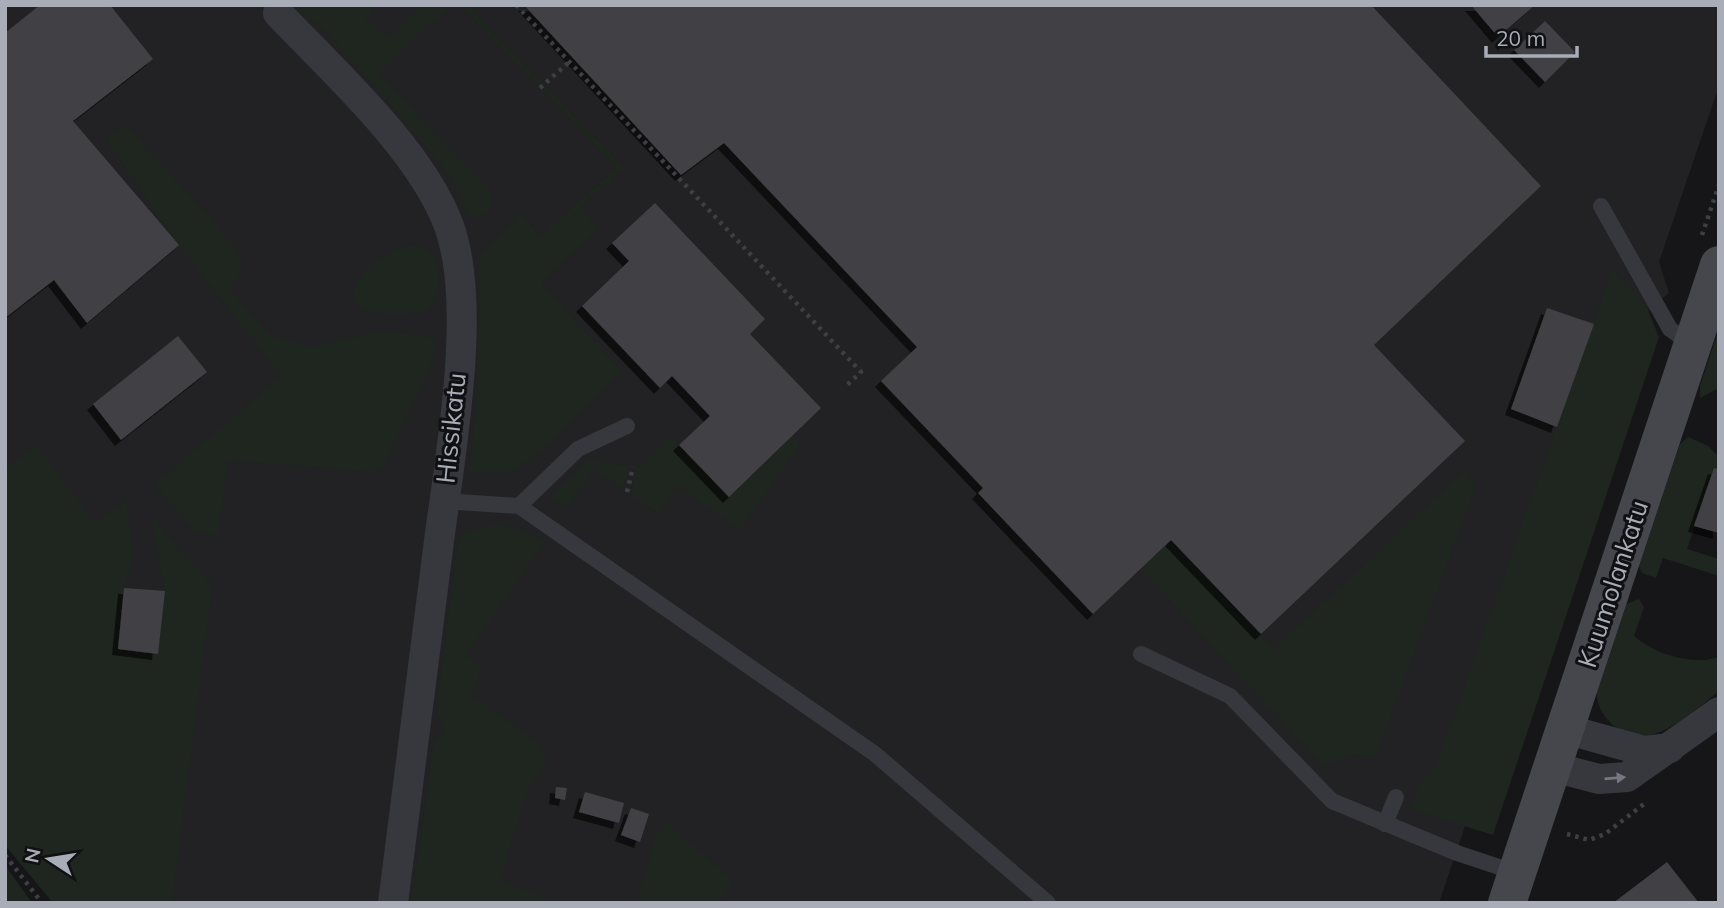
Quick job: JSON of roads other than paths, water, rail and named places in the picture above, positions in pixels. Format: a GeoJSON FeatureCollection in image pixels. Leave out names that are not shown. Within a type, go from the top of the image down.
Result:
{"type":"FeatureCollection","features":[{"type":"Feature","properties":{"kind":"street","name":"Hissikatu"},"geometry":{"type":"LineString","coordinates":[[278,13],[410,157],[435,195],[449,226],[459,274],[460,336],[444,500],[393,903]]}},
{"type":"Feature","properties":{"kind":"street","name":"Kuumolankatu"},"geometry":{"type":"LineString","coordinates":[[1512,888],[1719,265]]}},
{"type":"Feature","properties":{"kind":"street"},"geometry":{"type":"LineString","coordinates":[[1553,767],[1599,779],[1627,777],[1719,712]]}},
{"type":"Feature","properties":{"kind":"street"},"geometry":{"type":"LineString","coordinates":[[1565,729],[1644,751],[1671,748]]}},
{"type":"Feature","properties":{"kind":"lane"},"geometry":{"type":"LineString","coordinates":[[1601,206],[1671,329],[1692,345]]}},
{"type":"Feature","properties":{"kind":"lane"},"geometry":{"type":"LineString","coordinates":[[519,506],[578,449],[627,426]]}},
{"type":"Feature","properties":{"kind":"lane"},"geometry":{"type":"LineString","coordinates":[[444,500],[519,506],[875,754],[1048,903]]}},
{"type":"Feature","properties":{"kind":"lane"},"geometry":{"type":"LineString","coordinates":[[1141,654],[1230,696],[1332,801],[1385,824],[1512,888]]}},
{"type":"Feature","properties":{"kind":"lane"},"geometry":{"type":"LineString","coordinates":[[1385,824],[1396,797]]}}]}
